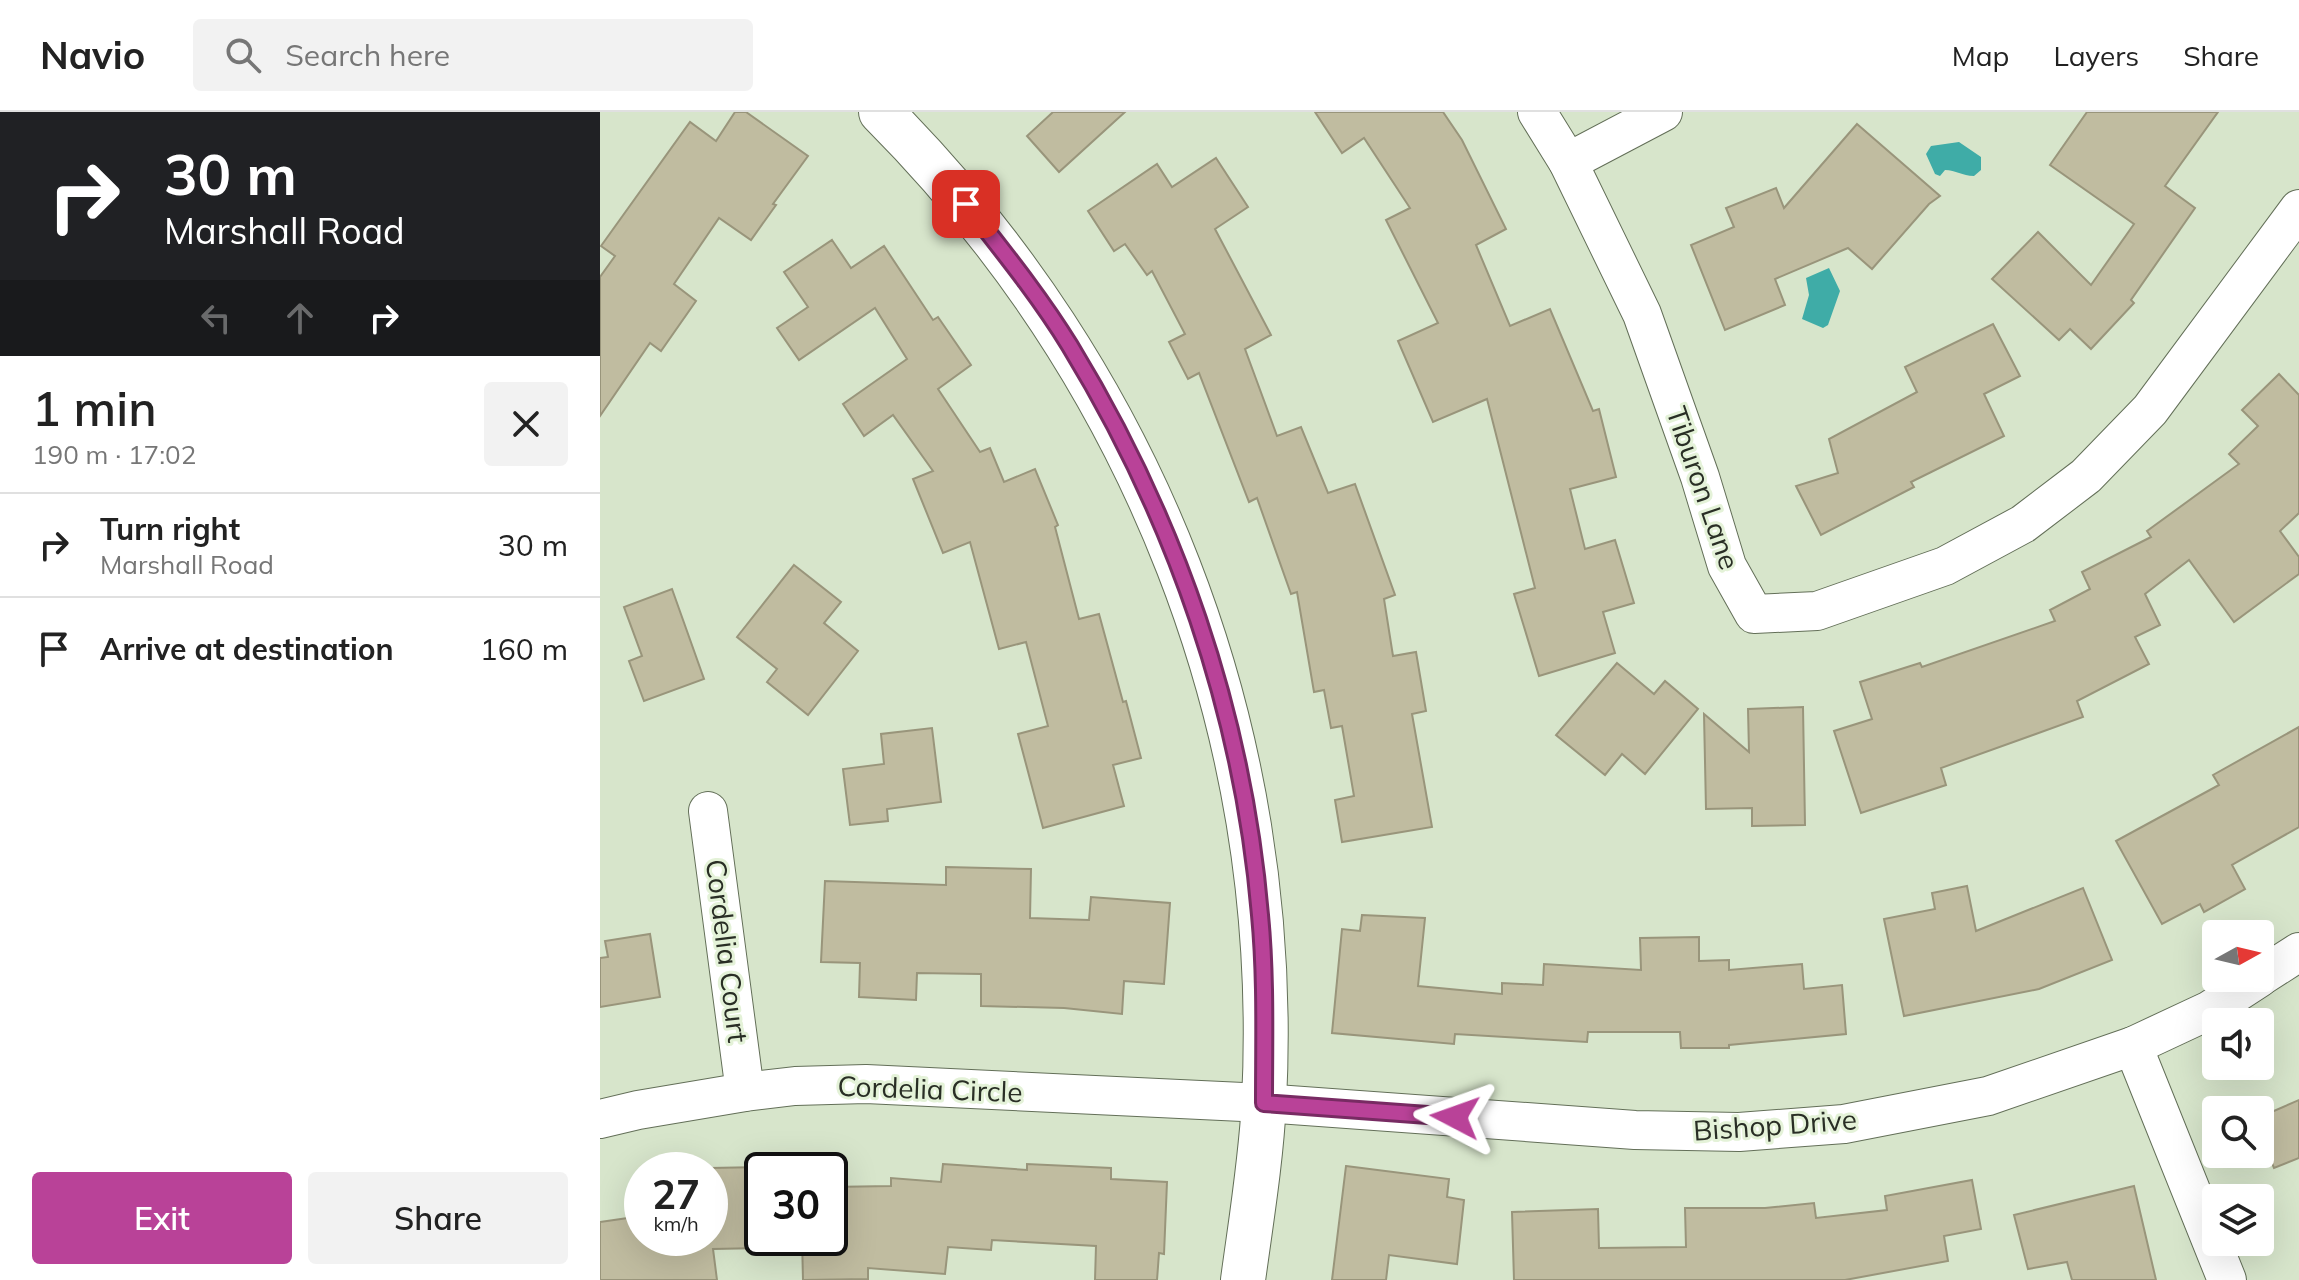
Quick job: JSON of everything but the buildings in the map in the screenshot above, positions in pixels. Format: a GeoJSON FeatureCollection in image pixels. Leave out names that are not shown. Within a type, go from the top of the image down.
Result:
{"type":"FeatureCollection","features":[{"type":"Feature","properties":{"kind":"street"},"geometry":{"type":"LineString","coordinates":[[881,112],[966,204],[1068,343],[1118,431],[1148,492],[1201,626],[1222,700],[1250,831],[1260,916],[1264,1103],[1243,1280]]}},
{"type":"Feature","properties":{"kind":"street","name":"Tiburon Lane"},"geometry":{"type":"LineString","coordinates":[[1537,112],[1568,162],[1642,314],[1700,477],[1727,566],[1754,614],[1817,611],[1945,566],[2023,524],[2086,476],[2150,410],[2299,209]]}},
{"type":"Feature","properties":{"kind":"street"},"geometry":{"type":"LineString","coordinates":[[1568,162],[1663,112]]}},
{"type":"Feature","properties":{"kind":"street","name":"Cordelia Court"},"geometry":{"type":"LineString","coordinates":[[708,811],[745,1092]]}},
{"type":"Feature","properties":{"kind":"street","name":"Bishop Drive"},"geometry":{"type":"LineString","coordinates":[[2274,969],[2299,952]]}},
{"type":"Feature","properties":{"kind":"street","name":"Bishop Drive"},"geometry":{"type":"LineString","coordinates":[[1264,1103],[1635,1130],[1739,1132],[1844,1124],[1988,1096],[2133,1046],[2210,1010],[2238,992]]}},
{"type":"Feature","properties":{"kind":"street"},"geometry":{"type":"LineString","coordinates":[[2133,1046],[2227,1280]]}},
{"type":"Feature","properties":{"kind":"street","name":"Cordelia Circle"},"geometry":{"type":"LineString","coordinates":[[600,1119],[745,1092],[795,1086],[866,1084],[1264,1103]]}},
{"type":"Feature","properties":{"kind":"water"},"geometry":{"type":"Polygon","coordinates":[[[1959,142],[1981,157],[1981,170],[1974,176],[1945,170],[1940,176],[1935,174],[1926,154],[1931,146],[1959,142]]]}},
{"type":"Feature","properties":{"kind":"water"},"geometry":{"type":"Polygon","coordinates":[[[1829,268],[1840,291],[1828,325],[1823,328],[1802,319],[1809,295],[1806,278],[1829,268]]]}},
{"type":"Feature","properties":{"kind":"route"},"geometry":{"type":"LineString","coordinates":[[966,204],[1068,343],[1112,419],[1148,492],[1201,626],[1228,725],[1250,831],[1260,916],[1264,1103],[1455,1117]]}}]}
